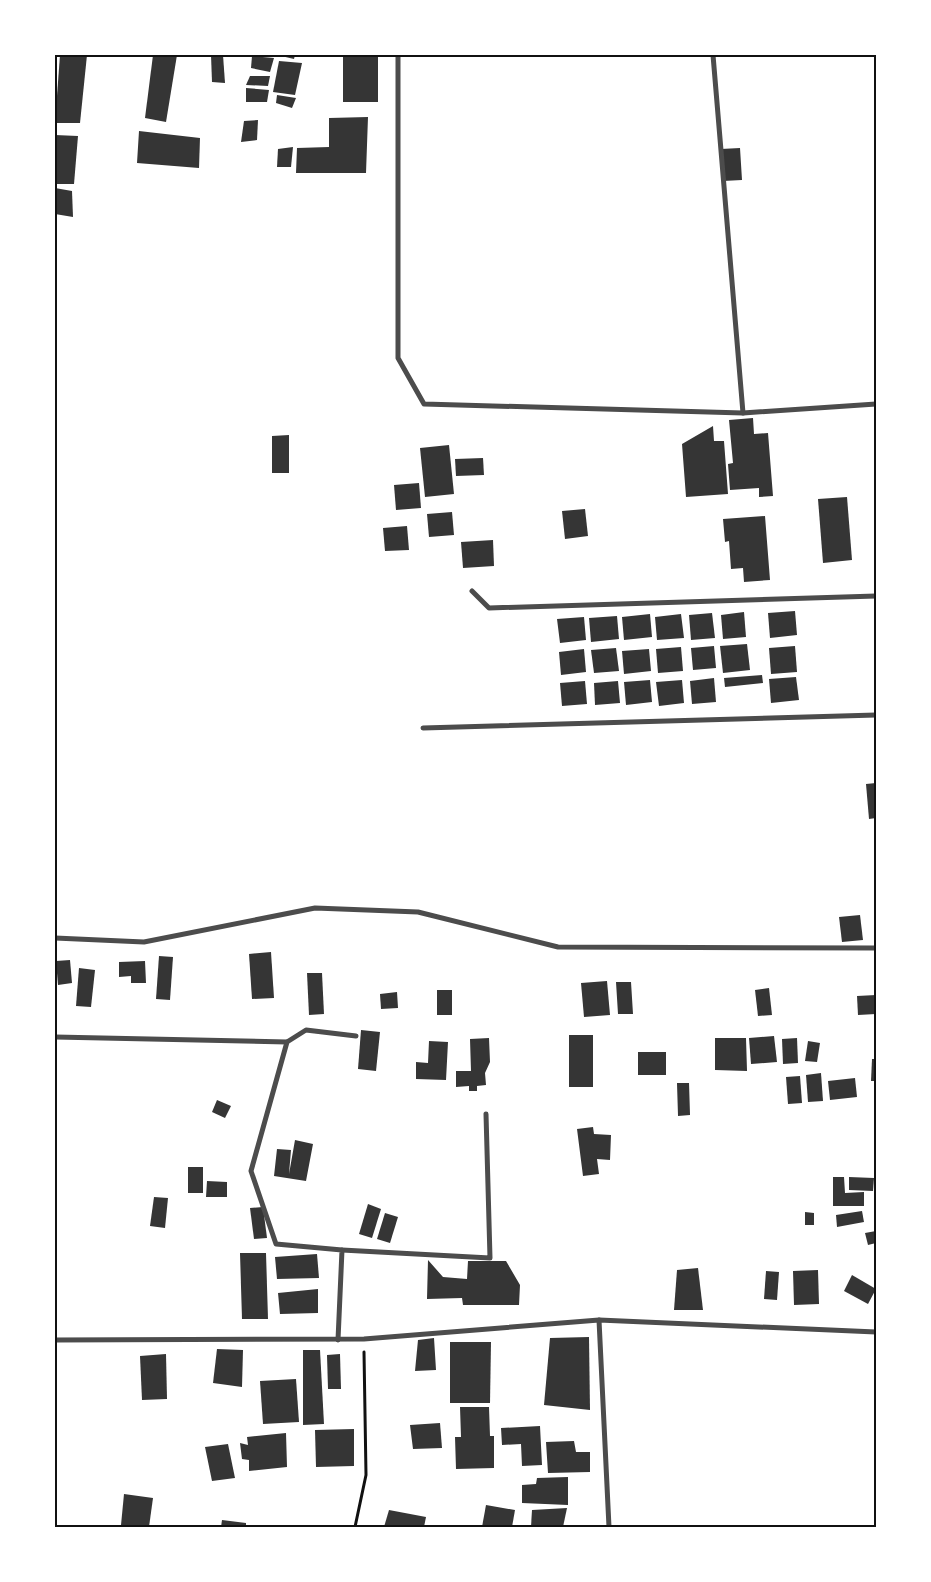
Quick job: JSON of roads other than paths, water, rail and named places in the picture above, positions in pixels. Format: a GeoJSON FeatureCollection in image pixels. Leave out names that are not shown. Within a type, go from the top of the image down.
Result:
{"type":"FeatureCollection","features":[{"type":"Feature","properties":{"kind":"street"},"geometry":{"type":"LineString","coordinates":[[398,55],[398,358],[424,404],[743,413],[876,404]]}},
{"type":"Feature","properties":{"kind":"street"},"geometry":{"type":"LineString","coordinates":[[713,55],[743,413]]}},
{"type":"Feature","properties":{"kind":"street"},"geometry":{"type":"LineString","coordinates":[[472,591],[489,608],[876,596]]}},
{"type":"Feature","properties":{"kind":"street"},"geometry":{"type":"LineString","coordinates":[[423,728],[876,715]]}},
{"type":"Feature","properties":{"kind":"street"},"geometry":{"type":"LineString","coordinates":[[55,938],[144,942],[315,908],[418,912],[558,947],[876,948]]}},
{"type":"Feature","properties":{"kind":"street"},"geometry":{"type":"LineString","coordinates":[[55,1037],[287,1042],[306,1030],[356,1036]]}},
{"type":"Feature","properties":{"kind":"street"},"geometry":{"type":"LineString","coordinates":[[287,1042],[251,1171],[276,1244],[342,1250],[490,1258],[486,1114]]}},
{"type":"Feature","properties":{"kind":"street"},"geometry":{"type":"LineString","coordinates":[[338,1340],[342,1250]]}},
{"type":"Feature","properties":{"kind":"street"},"geometry":{"type":"LineString","coordinates":[[599,1320],[609,1527]]}},
{"type":"Feature","properties":{"kind":"street"},"geometry":{"type":"LineString","coordinates":[[55,1340],[338,1340],[599,1320],[876,1332]]}}]}
